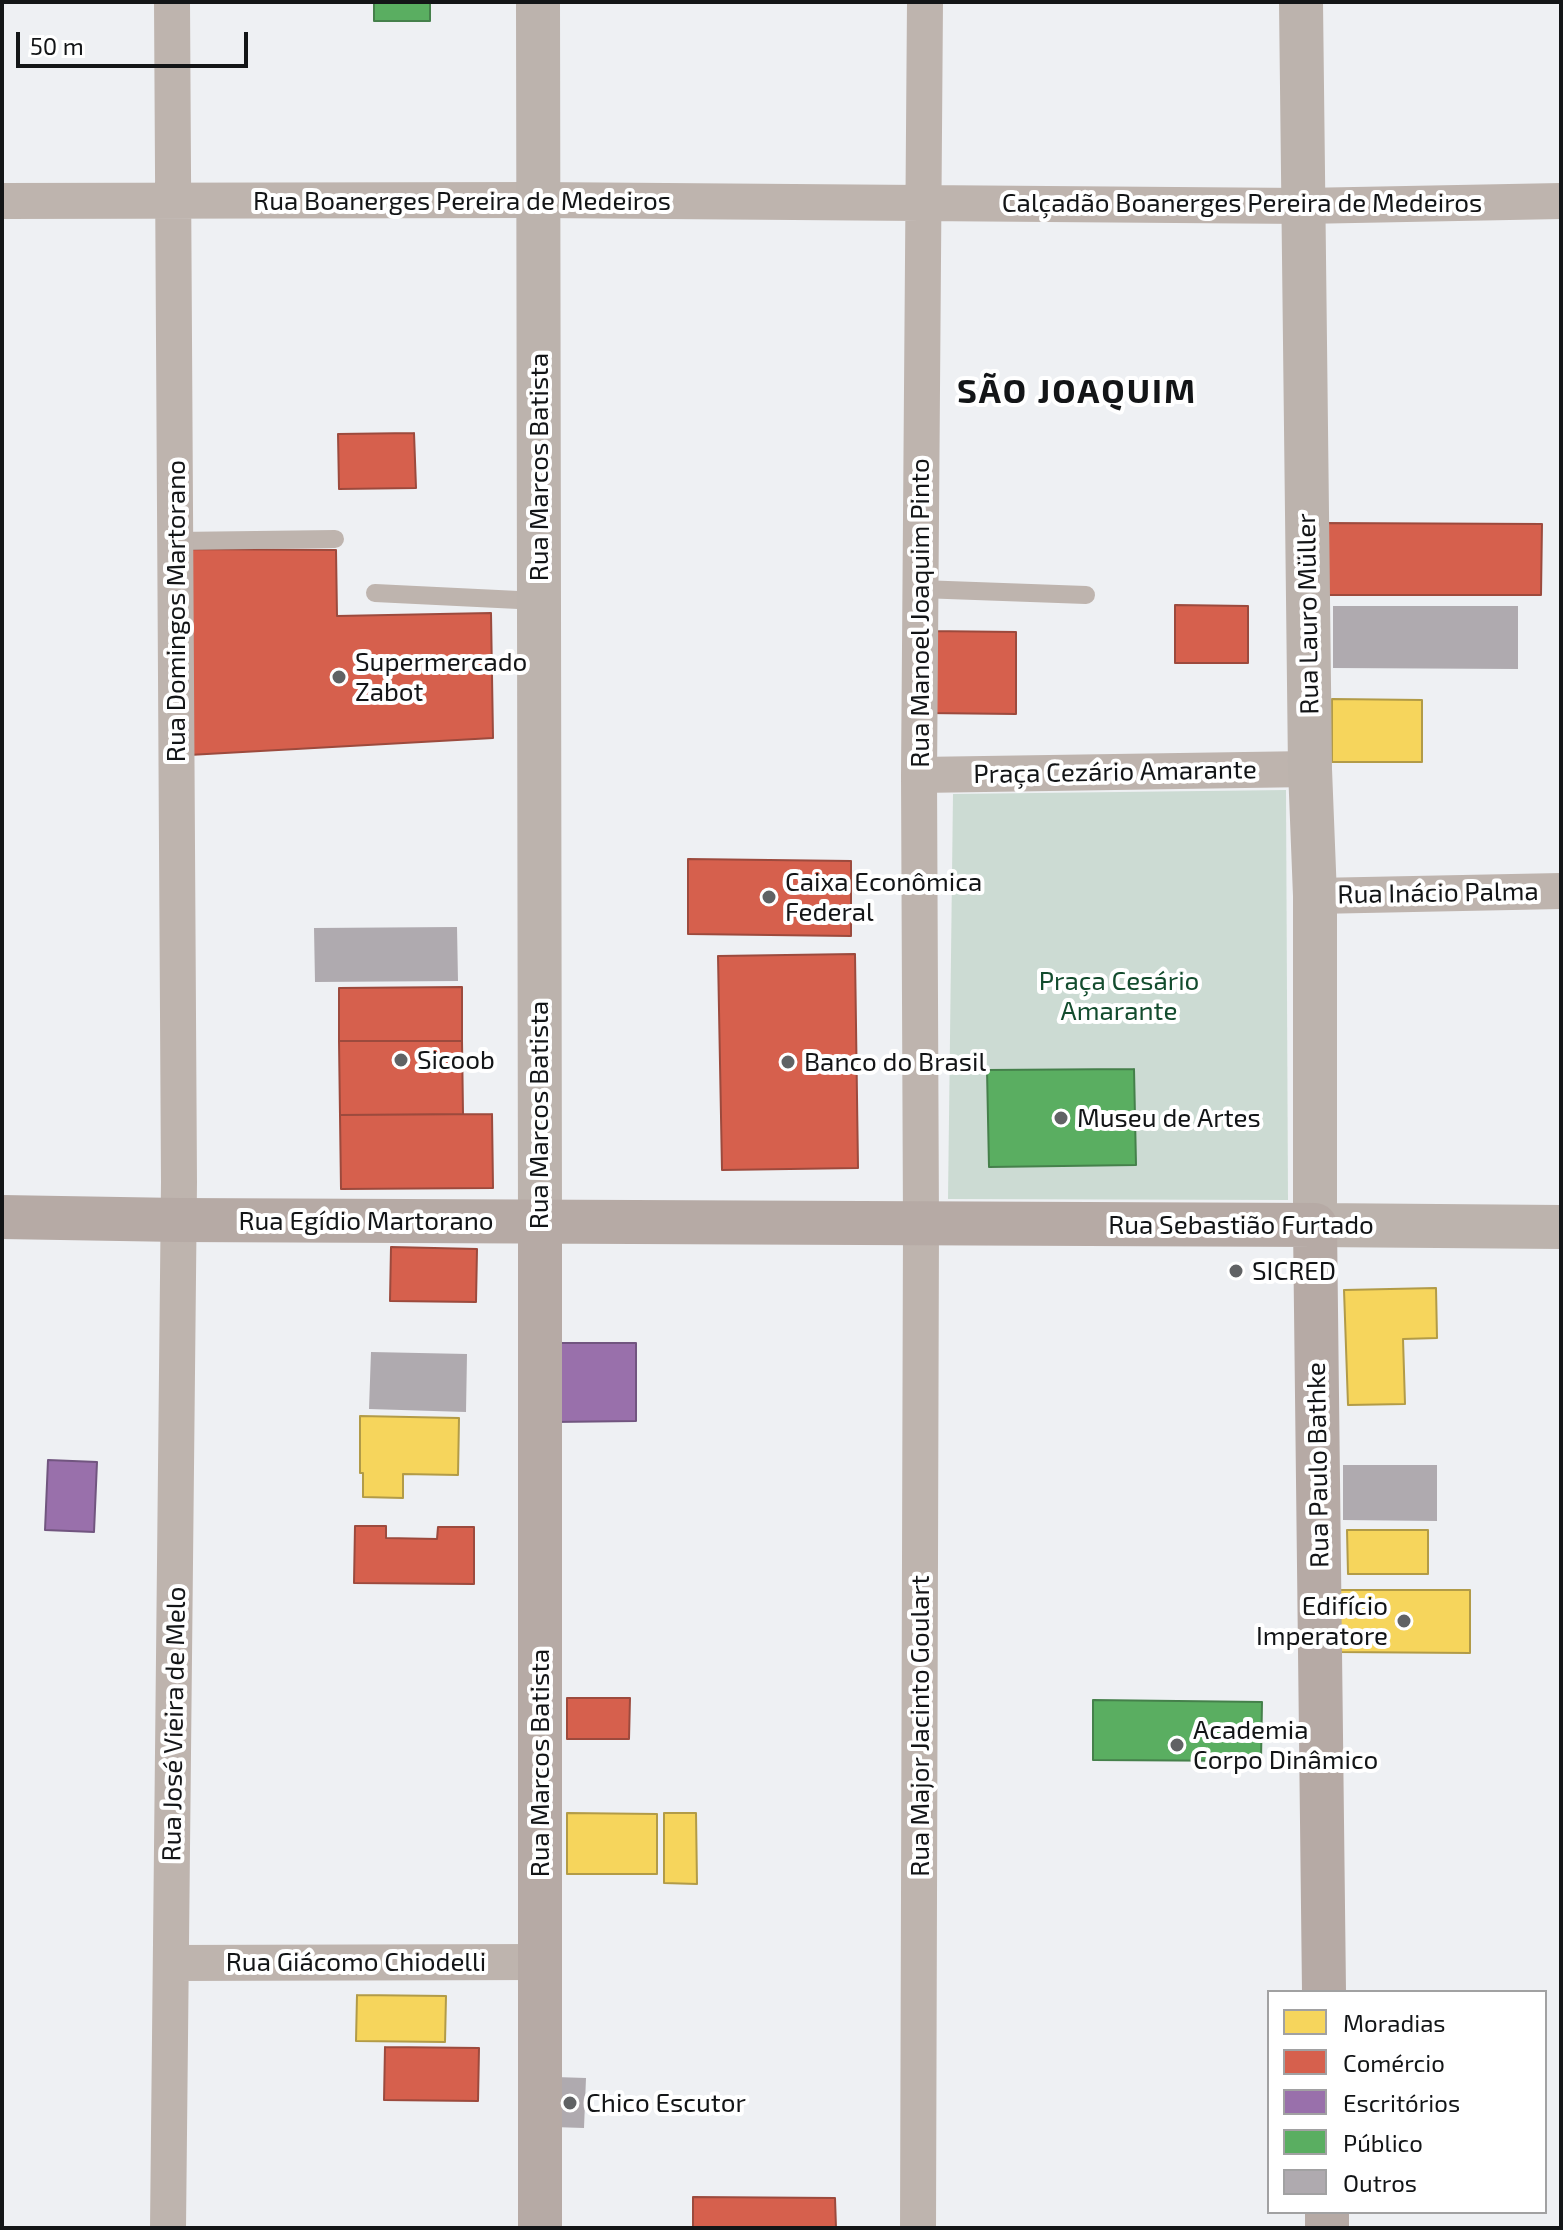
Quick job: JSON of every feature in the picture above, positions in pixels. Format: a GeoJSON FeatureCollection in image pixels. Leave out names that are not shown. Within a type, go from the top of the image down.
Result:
{"type":"FeatureCollection","features":[{"type":"Feature","properties":{"kind":"main road","name":"Rua Marcos Batista"},"geometry":{"type":"LineString","coordinates":[[538,2],[540,2228]]}},
{"type":"Feature","properties":{"kind":"main road","name":"Rua Lauro Müller"},"geometry":{"type":"LineString","coordinates":[[1301,2],[1310,769],[1315,896],[1315,1225]]}},
{"type":"Feature","properties":{"kind":"main road","name":"Rua Egídio Martorano"},"geometry":{"type":"LineString","coordinates":[[2,1217],[921,1224]]}},
{"type":"Feature","properties":{"kind":"main road","name":"Rua Sebastião Furtado"},"geometry":{"type":"LineString","coordinates":[[921,1224],[1561,1227]]}},
{"type":"Feature","properties":{"kind":"main road","name":"Rua Paulo Bathke"},"geometry":{"type":"LineString","coordinates":[[1315,1225],[1324,1990]]}},
{"type":"Feature","properties":{"kind":"street","name":"Rua Domingos Martorano"},"geometry":{"type":"LineString","coordinates":[[172,2],[179,1220]]}},
{"type":"Feature","properties":{"kind":"street","name":"Rua Manoel Joaquim Pinto"},"geometry":{"type":"LineString","coordinates":[[921,1224],[919,775],[925,2]]}},
{"type":"Feature","properties":{"kind":"street","name":"Rua Boanerges Pereira de Medeiros"},"geometry":{"type":"LineString","coordinates":[[2,201],[923,203]]}},
{"type":"Feature","properties":{"kind":"street","name":"Calçadão Boanerges Pereira de Medeiros"},"geometry":{"type":"LineString","coordinates":[[923,203],[1303,206],[1561,201]]}},
{"type":"Feature","properties":{"kind":"street","name":"Praça Cezário Amarante"},"geometry":{"type":"LineString","coordinates":[[919,775],[1310,769]]}},
{"type":"Feature","properties":{"kind":"street","name":"Rua Inácio Palma"},"geometry":{"type":"LineString","coordinates":[[1315,896],[1561,891]]}},
{"type":"Feature","properties":{"kind":"street","name":"Rua José Vieira de Melo"},"geometry":{"type":"LineString","coordinates":[[168,2228],[179,1220]]}},
{"type":"Feature","properties":{"kind":"street","name":"Rua Major Jacinto Goulart"},"geometry":{"type":"LineString","coordinates":[[918,2228],[921,1224]]}},
{"type":"Feature","properties":{"kind":"street","name":"Rua Giácomo Chiodelli"},"geometry":{"type":"LineString","coordinates":[[171,1963],[540,1962]]}},
{"type":"Feature","properties":{"kind":"lane"},"geometry":{"type":"LineString","coordinates":[[176,541],[335,539]]}},
{"type":"Feature","properties":{"kind":"lane"},"geometry":{"type":"LineString","coordinates":[[920,589],[1086,595]]}},
{"type":"Feature","properties":{"kind":"lane"},"geometry":{"type":"LineString","coordinates":[[375,593],[539,601]]}},
{"type":"Feature","properties":{"kind":"green space","name":"Praça Cesário Amarante"},"geometry":{"type":"Polygon","coordinates":[[[1286,790],[1288,1200],[948,1199],[953,794],[1286,790]]]}},
{"type":"Feature","properties":{"kind":"building: Moradias"},"geometry":{"type":"Polygon","coordinates":[[[1332,699],[1422,700],[1422,762],[1332,762],[1332,699]]]}},
{"type":"Feature","properties":{"kind":"building: Moradias"},"geometry":{"type":"Polygon","coordinates":[[[1436,1288],[1437,1338],[1403,1339],[1405,1404],[1348,1405],[1344,1290],[1436,1288]]]}},
{"type":"Feature","properties":{"kind":"building: Moradias"},"geometry":{"type":"Polygon","coordinates":[[[360,1416],[459,1418],[458,1475],[403,1474],[403,1498],[363,1497],[360,1416]]]}},
{"type":"Feature","properties":{"kind":"building: Moradias"},"geometry":{"type":"Polygon","coordinates":[[[1347,1530],[1428,1530],[1428,1574],[1348,1574],[1347,1530]]]}},
{"type":"Feature","properties":{"kind":"building: Moradias","name":"Edifício Imperatore"},"geometry":{"type":"Polygon","coordinates":[[[1337,1590],[1470,1590],[1470,1653],[1337,1652],[1337,1590]]]}},
{"type":"Feature","properties":{"kind":"building: Moradias"},"geometry":{"type":"Polygon","coordinates":[[[567,1813],[657,1814],[657,1874],[567,1874],[567,1813]]]}},
{"type":"Feature","properties":{"kind":"building: Moradias"},"geometry":{"type":"Polygon","coordinates":[[[664,1813],[696,1813],[697,1884],[664,1883],[664,1813]]]}},
{"type":"Feature","properties":{"kind":"building: Moradias"},"geometry":{"type":"Polygon","coordinates":[[[357,1995],[446,1996],[445,2042],[356,2041],[357,1995]]]}},
{"type":"Feature","properties":{"kind":"building: Comércio"},"geometry":{"type":"Polygon","coordinates":[[[414,433],[416,488],[339,489],[338,434],[414,433]]]}},
{"type":"Feature","properties":{"kind":"building: Comércio"},"geometry":{"type":"Polygon","coordinates":[[[1322,523],[1542,524],[1541,595],[1322,595],[1322,523]]]}},
{"type":"Feature","properties":{"kind":"building: Comércio","name":"Supermercado Zabot"},"geometry":{"type":"Polygon","coordinates":[[[183,549],[336,550],[337,616],[491,613],[493,738],[189,755],[183,549]]]}},
{"type":"Feature","properties":{"kind":"building: Comércio"},"geometry":{"type":"Polygon","coordinates":[[[1175,605],[1248,606],[1248,663],[1175,663],[1175,605]]]}},
{"type":"Feature","properties":{"kind":"building: Comércio"},"geometry":{"type":"Polygon","coordinates":[[[927,631],[1016,632],[1016,714],[926,713],[927,631]]]}},
{"type":"Feature","properties":{"kind":"building: Comércio","name":"Caixa Econômica Federal"},"geometry":{"type":"Polygon","coordinates":[[[688,859],[851,861],[851,936],[688,934],[688,859]]]}},
{"type":"Feature","properties":{"kind":"building: Comércio","name":"Banco do Brasil"},"geometry":{"type":"Polygon","coordinates":[[[855,954],[858,1168],[722,1170],[718,956],[855,954]]]}},
{"type":"Feature","properties":{"kind":"building: Comércio"},"geometry":{"type":"Polygon","coordinates":[[[462,987],[462,1041],[339,1041],[339,988],[462,987]]]}},
{"type":"Feature","properties":{"kind":"building: Comércio","name":"Sicoob"},"geometry":{"type":"Polygon","coordinates":[[[339,1041],[462,1041],[463,1114],[340,1115],[339,1041]]]}},
{"type":"Feature","properties":{"kind":"building: Comércio"},"geometry":{"type":"Polygon","coordinates":[[[492,1114],[493,1188],[341,1189],[340,1115],[492,1114]]]}},
{"type":"Feature","properties":{"kind":"building: Comércio"},"geometry":{"type":"Polygon","coordinates":[[[391,1247],[477,1249],[476,1302],[390,1301],[391,1247]]]}},
{"type":"Feature","properties":{"kind":"building: Comércio"},"geometry":{"type":"Polygon","coordinates":[[[355,1526],[386,1526],[386,1538],[437,1539],[438,1527],[474,1527],[474,1584],[354,1583],[355,1526]]]}},
{"type":"Feature","properties":{"kind":"building: Comércio"},"geometry":{"type":"Polygon","coordinates":[[[567,1698],[630,1698],[629,1739],[567,1739],[567,1698]]]}},
{"type":"Feature","properties":{"kind":"building: Comércio"},"geometry":{"type":"Polygon","coordinates":[[[385,2047],[479,2048],[478,2101],[384,2100],[385,2047]]]}},
{"type":"Feature","properties":{"kind":"building: Comércio"},"geometry":{"type":"Polygon","coordinates":[[[693,2197],[835,2198],[836,2228],[693,2228],[693,2197]]]}},
{"type":"Feature","properties":{"kind":"building: Escritórios"},"geometry":{"type":"Polygon","coordinates":[[[552,1343],[636,1343],[636,1421],[553,1422],[552,1343]]]}},
{"type":"Feature","properties":{"kind":"building: Escritórios"},"geometry":{"type":"Polygon","coordinates":[[[48,1460],[97,1462],[94,1532],[45,1530],[48,1460]]]}},
{"type":"Feature","properties":{"kind":"building: Público"},"geometry":{"type":"Polygon","coordinates":[[[374,2],[430,2],[430,21],[374,21],[374,2]]]}},
{"type":"Feature","properties":{"kind":"building: Público","name":"Museu de Artes"},"geometry":{"type":"Polygon","coordinates":[[[1134,1069],[1136,1165],[989,1167],[987,1070],[1134,1069]]]}},
{"type":"Feature","properties":{"kind":"building: Público","name":"Academia Corpo Dinâmico"},"geometry":{"type":"Polygon","coordinates":[[[1093,1700],[1262,1702],[1261,1761],[1093,1760],[1093,1700]]]}},
{"type":"Feature","properties":{"kind":"building: Outros"},"geometry":{"type":"Polygon","coordinates":[[[1333,606],[1518,606],[1518,669],[1333,668],[1333,606]]]}},
{"type":"Feature","properties":{"kind":"building: Outros"},"geometry":{"type":"Polygon","coordinates":[[[457,927],[458,981],[315,982],[314,928],[457,927]]]}},
{"type":"Feature","properties":{"kind":"building: Outros"},"geometry":{"type":"Polygon","coordinates":[[[371,1352],[467,1354],[466,1412],[369,1409],[371,1352]]]}},
{"type":"Feature","properties":{"kind":"building: Outros"},"geometry":{"type":"Polygon","coordinates":[[[1343,1465],[1437,1465],[1437,1521],[1343,1520],[1343,1465]]]}},
{"type":"Feature","properties":{"kind":"building: Outros","name":"Chico Escutor"},"geometry":{"type":"Polygon","coordinates":[[[555,2077],[586,2078],[584,2128],[553,2127],[555,2077]]]}},
{"type":"Feature","properties":{"kind":"place","name":"Supermercado Zabot"},"geometry":{"type":"Point","coordinates":[339,677]}},
{"type":"Feature","properties":{"kind":"place","name":"Caixa Econômica Federal"},"geometry":{"type":"Point","coordinates":[769,897]}},
{"type":"Feature","properties":{"kind":"place","name":"Sicoob"},"geometry":{"type":"Point","coordinates":[401,1060]}},
{"type":"Feature","properties":{"kind":"place","name":"Banco do Brasil"},"geometry":{"type":"Point","coordinates":[788,1062]}},
{"type":"Feature","properties":{"kind":"place","name":"Museu de Artes"},"geometry":{"type":"Point","coordinates":[1061,1118]}},
{"type":"Feature","properties":{"kind":"place","name":"SICRED"},"geometry":{"type":"Point","coordinates":[1236,1271]}},
{"type":"Feature","properties":{"kind":"place","name":"Edifício Imperatore"},"geometry":{"type":"Point","coordinates":[1404,1621]}},
{"type":"Feature","properties":{"kind":"place","name":"Academia Corpo Dinâmico"},"geometry":{"type":"Point","coordinates":[1177,1745]}},
{"type":"Feature","properties":{"kind":"place","name":"Chico Escutor"},"geometry":{"type":"Point","coordinates":[570,2103]}},
{"type":"Feature","properties":{"kind":"district","name":"SÃO JOAQUIM"},"geometry":{"type":"Point","coordinates":[1077,392]}}]}
